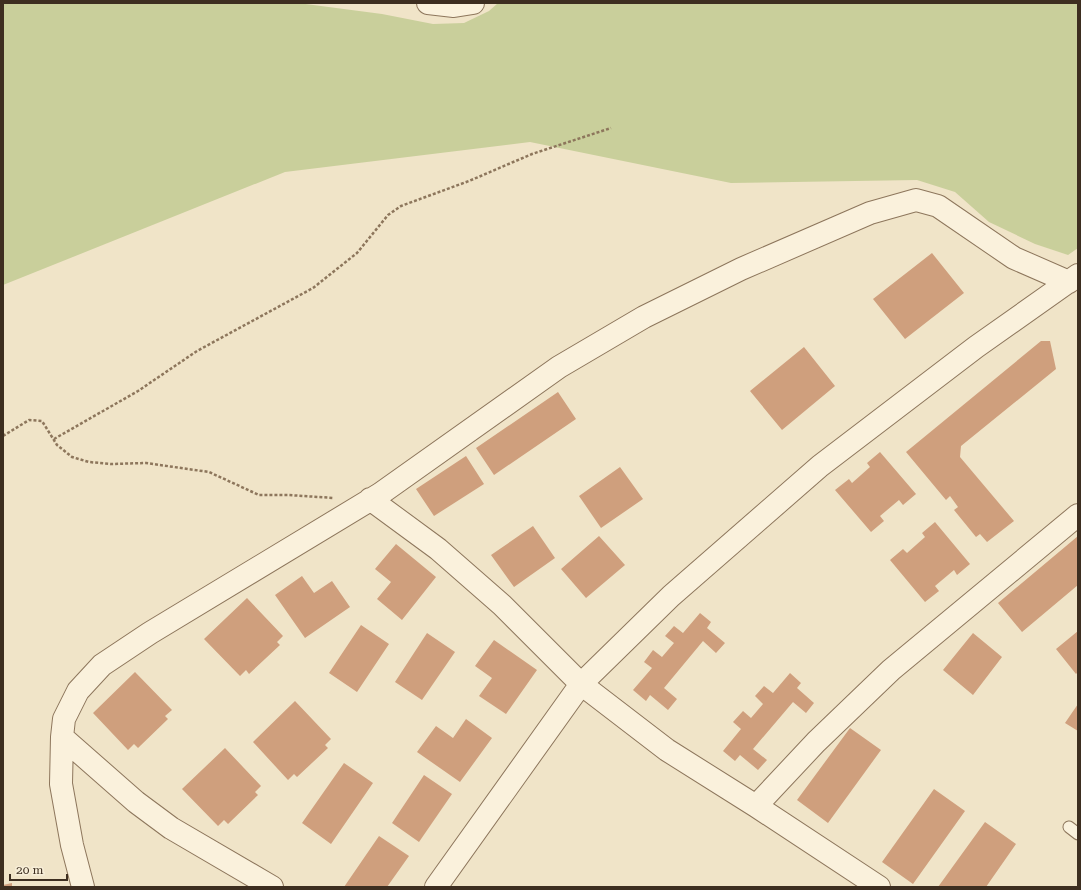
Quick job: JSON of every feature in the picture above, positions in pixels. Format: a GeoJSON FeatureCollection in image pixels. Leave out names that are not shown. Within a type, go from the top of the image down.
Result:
{"type":"FeatureCollection","features":[{"type":"Feature","properties":{"kind":"street"},"geometry":{"type":"LineString","coordinates":[[428,3],[454,6],[473,3]]}},
{"type":"Feature","properties":{"kind":"street"},"geometry":{"type":"LineString","coordinates":[[83,887],[72,845],[61,784],[64,719],[78,691],[102,665],[150,633],[370,499],[559,367],[644,317],[741,269],[870,213],[916,200],[938,206],[1014,258],[1073,278]]}},
{"type":"Feature","properties":{"kind":"street"},"geometry":{"type":"LineString","coordinates":[[436,887],[581,684],[671,596],[820,466],[976,347],[1073,278]]}},
{"type":"Feature","properties":{"kind":"street"},"geometry":{"type":"LineString","coordinates":[[370,499],[444,554],[502,605],[581,684],[667,750],[756,806],[878,887]]}},
{"type":"Feature","properties":{"kind":"street"},"geometry":{"type":"LineString","coordinates":[[756,806],[816,742],[891,670],[1078,514]]}},
{"type":"Feature","properties":{"kind":"street"},"geometry":{"type":"LineString","coordinates":[[62,737],[136,802],[171,828],[272,887]]}},
{"type":"Feature","properties":{"kind":"path"},"geometry":{"type":"LineString","coordinates":[[54,439],[138,391],[197,351],[313,288],[357,253],[388,214],[401,206],[469,181],[532,154],[611,128]]}},
{"type":"Feature","properties":{"kind":"path"},"geometry":{"type":"LineString","coordinates":[[3,436],[29,420],[42,422],[57,445],[72,457],[89,462],[111,464],[146,463],[209,472],[259,495],[370,499]]}},
{"type":"Feature","properties":{"kind":"green space"},"geometry":{"type":"Polygon","coordinates":[[[3,3],[298,3],[382,14],[433,24],[464,23],[489,11],[498,3],[1078,3],[1078,248],[1068,255],[1035,244],[989,222],[955,192],[917,180],[731,183],[530,142],[285,172],[3,285],[3,3]]]}},
{"type":"Feature","properties":{"kind":"building"},"geometry":{"type":"Polygon","coordinates":[[[932,253],[964,293],[905,339],[873,299],[932,253]]]}},
{"type":"Feature","properties":{"kind":"building"},"geometry":{"type":"Polygon","coordinates":[[[1041,341],[1050,341],[1056,369],[961,446],[960,457],[1014,521],[987,542],[980,534],[976,537],[954,510],[958,507],[950,496],[946,500],[906,452],[1041,341]]]}},
{"type":"Feature","properties":{"kind":"building"},"geometry":{"type":"Polygon","coordinates":[[[804,347],[835,386],[782,430],[750,391],[804,347]]]}},
{"type":"Feature","properties":{"kind":"building"},"geometry":{"type":"Polygon","coordinates":[[[558,392],[576,419],[494,475],[476,448],[558,392]]]}},
{"type":"Feature","properties":{"kind":"building"},"geometry":{"type":"Polygon","coordinates":[[[880,452],[916,494],[903,505],[899,500],[880,516],[884,521],[871,532],[835,490],[849,479],[852,483],[870,467],[867,463],[880,452]]]}},
{"type":"Feature","properties":{"kind":"building"},"geometry":{"type":"Polygon","coordinates":[[[466,456],[484,484],[434,516],[416,489],[466,456]]]}},
{"type":"Feature","properties":{"kind":"building"},"geometry":{"type":"Polygon","coordinates":[[[620,467],[643,499],[601,528],[579,496],[620,467]]]}},
{"type":"Feature","properties":{"kind":"building"},"geometry":{"type":"Polygon","coordinates":[[[935,522],[970,564],[957,575],[954,570],[935,586],[939,591],[925,602],[890,560],[903,549],[907,553],[925,537],[922,533],[935,522]]]}},
{"type":"Feature","properties":{"kind":"building"},"geometry":{"type":"Polygon","coordinates":[[[533,526],[555,558],[514,587],[491,555],[533,526]]]}},
{"type":"Feature","properties":{"kind":"building"},"geometry":{"type":"Polygon","coordinates":[[[599,536],[625,565],[586,598],[561,569],[599,536]]]}},
{"type":"Feature","properties":{"kind":"building"},"geometry":{"type":"Polygon","coordinates":[[[1078,536],[1078,585],[1022,632],[998,603],[1078,536]]]}},
{"type":"Feature","properties":{"kind":"building"},"geometry":{"type":"Polygon","coordinates":[[[396,544],[436,577],[402,620],[377,599],[391,582],[375,569],[396,544]]]}},
{"type":"Feature","properties":{"kind":"building"},"geometry":{"type":"Polygon","coordinates":[[[302,576],[314,593],[332,581],[350,607],[305,638],[275,595],[302,576]]]}},
{"type":"Feature","properties":{"kind":"building"},"geometry":{"type":"Polygon","coordinates":[[[247,598],[283,636],[277,642],[280,645],[249,674],[246,670],[240,676],[204,639],[247,598]]]}},
{"type":"Feature","properties":{"kind":"building"},"geometry":{"type":"Polygon","coordinates":[[[700,613],[711,622],[707,628],[725,643],[716,653],[703,641],[664,688],[677,699],[668,710],[650,695],[646,701],[633,690],[652,668],[644,662],[653,650],[662,657],[674,643],[665,636],[674,626],[683,633],[700,613]]]}},
{"type":"Feature","properties":{"kind":"building"},"geometry":{"type":"Polygon","coordinates":[[[361,625],[389,644],[357,692],[329,673],[361,625]]]}},
{"type":"Feature","properties":{"kind":"building"},"geometry":{"type":"Polygon","coordinates":[[[1078,631],[1078,672],[1076,674],[1056,649],[1078,631]]]}},
{"type":"Feature","properties":{"kind":"building"},"geometry":{"type":"Polygon","coordinates":[[[427,633],[455,652],[422,700],[395,682],[427,633]]]}},
{"type":"Feature","properties":{"kind":"building"},"geometry":{"type":"Polygon","coordinates":[[[973,633],[1002,657],[973,695],[943,670],[973,633]]]}},
{"type":"Feature","properties":{"kind":"building"},"geometry":{"type":"Polygon","coordinates":[[[494,640],[537,670],[506,714],[479,696],[492,678],[475,666],[494,640]]]}},
{"type":"Feature","properties":{"kind":"building"},"geometry":{"type":"Polygon","coordinates":[[[135,672],[172,710],[165,716],[168,719],[138,748],[134,744],[128,750],[93,713],[135,672]]]}},
{"type":"Feature","properties":{"kind":"building"},"geometry":{"type":"Polygon","coordinates":[[[790,673],[801,683],[797,688],[814,703],[806,713],[793,702],[753,749],[767,760],[758,770],[740,755],[735,761],[723,751],[741,729],[733,722],[743,711],[751,718],[763,704],[755,696],[764,686],[773,693],[790,673]]]}},
{"type":"Feature","properties":{"kind":"building"},"geometry":{"type":"Polygon","coordinates":[[[295,701],[331,739],[325,745],[328,748],[297,777],[294,774],[288,780],[253,742],[295,701]]]}},
{"type":"Feature","properties":{"kind":"building"},"geometry":{"type":"Polygon","coordinates":[[[1078,704],[1078,731],[1065,723],[1078,704]]]}},
{"type":"Feature","properties":{"kind":"building"},"geometry":{"type":"Polygon","coordinates":[[[466,719],[492,738],[460,782],[417,752],[436,726],[453,738],[466,719]]]}},
{"type":"Feature","properties":{"kind":"building"},"geometry":{"type":"Polygon","coordinates":[[[850,728],[881,750],[828,823],[797,800],[850,728]]]}},
{"type":"Feature","properties":{"kind":"building"},"geometry":{"type":"Polygon","coordinates":[[[225,748],[261,786],[255,792],[258,795],[228,824],[224,820],[218,826],[182,789],[225,748]]]}},
{"type":"Feature","properties":{"kind":"building"},"geometry":{"type":"Polygon","coordinates":[[[344,763],[373,783],[331,844],[302,823],[344,763]]]}},
{"type":"Feature","properties":{"kind":"building"},"geometry":{"type":"Polygon","coordinates":[[[424,775],[452,794],[419,842],[392,823],[424,775]]]}},
{"type":"Feature","properties":{"kind":"building"},"geometry":{"type":"Polygon","coordinates":[[[934,789],[965,811],[913,884],[882,862],[934,789]]]}},
{"type":"Feature","properties":{"kind":"building"},"geometry":{"type":"Polygon","coordinates":[[[985,822],[1016,844],[986,887],[938,887],[985,822]]]}},
{"type":"Feature","properties":{"kind":"building"},"geometry":{"type":"Polygon","coordinates":[[[379,836],[409,856],[387,887],[344,887],[379,836]]]}},
{"type":"Feature","properties":{"kind":"building"},"geometry":{"type":"Polygon","coordinates":[[[12,883],[12,887],[3,887],[3,885],[12,883]]]}}]}
